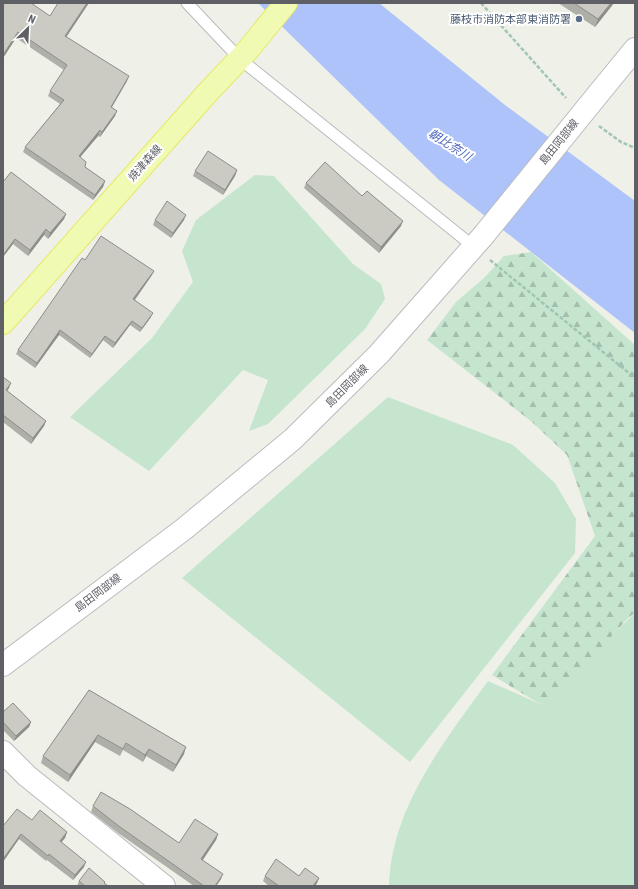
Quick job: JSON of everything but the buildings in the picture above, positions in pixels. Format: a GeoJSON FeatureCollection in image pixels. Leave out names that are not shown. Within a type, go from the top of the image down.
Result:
{"type":"FeatureCollection","features":[{"type":"Feature","properties":{"kind":"main road","name":"焼津森線"},"geometry":{"type":"LineString","coordinates":[[3,323],[209,91],[244,55],[286,3]]}},
{"type":"Feature","properties":{"kind":"main road","name":"島田岡部線"},"geometry":{"type":"LineString","coordinates":[[3,665],[184,529],[293,439],[379,354],[478,241],[635,49]]}},
{"type":"Feature","properties":{"kind":"main road"},"geometry":{"type":"LineString","coordinates":[[3,752],[27,776],[164,886]]}},
{"type":"Feature","properties":{"kind":"lane"},"geometry":{"type":"LineString","coordinates":[[187,3],[244,55],[478,241]]}},
{"type":"Feature","properties":{"kind":"path"},"geometry":{"type":"LineString","coordinates":[[482,3],[570,103]]}},
{"type":"Feature","properties":{"kind":"path"},"geometry":{"type":"LineString","coordinates":[[593,121],[621,142],[635,148]]}},
{"type":"Feature","properties":{"kind":"path"},"geometry":{"type":"LineString","coordinates":[[478,241],[635,378]]}},
{"type":"Feature","properties":{"kind":"green space"},"geometry":{"type":"Polygon","coordinates":[[[255,175],[274,176],[353,264],[381,284],[385,299],[365,329],[268,424],[249,431],[268,380],[243,370],[149,471],[70,417],[152,338],[193,282],[182,251],[196,220],[255,175]]]}},
{"type":"Feature","properties":{"kind":"green space"},"geometry":{"type":"Polygon","coordinates":[[[531,252],[635,345],[635,613],[629,617],[581,670],[540,704],[492,675],[595,536],[567,455],[532,422],[427,340],[456,302],[484,278],[504,256],[531,252]]]}},
{"type":"Feature","properties":{"kind":"green space"},"geometry":{"type":"Polygon","coordinates":[[[388,397],[513,445],[555,483],[576,519],[575,553],[410,762],[182,578],[388,397]]]}},
{"type":"Feature","properties":{"kind":"green space"},"geometry":{"type":"Polygon","coordinates":[[[635,613],[635,886],[389,886],[392,857],[399,830],[410,803],[438,752],[488,681],[540,704],[635,613]]]}},
{"type":"Feature","properties":{"kind":"water","name":"朝比奈川"},"geometry":{"type":"Polygon","coordinates":[[[258,3],[379,3],[505,105],[635,201],[635,333],[439,180],[258,3]]]}},
{"type":"Feature","properties":{"kind":"place","name":"藤枝市消防本部東消防署"},"geometry":{"type":"Point","coordinates":[579,19]}}]}
